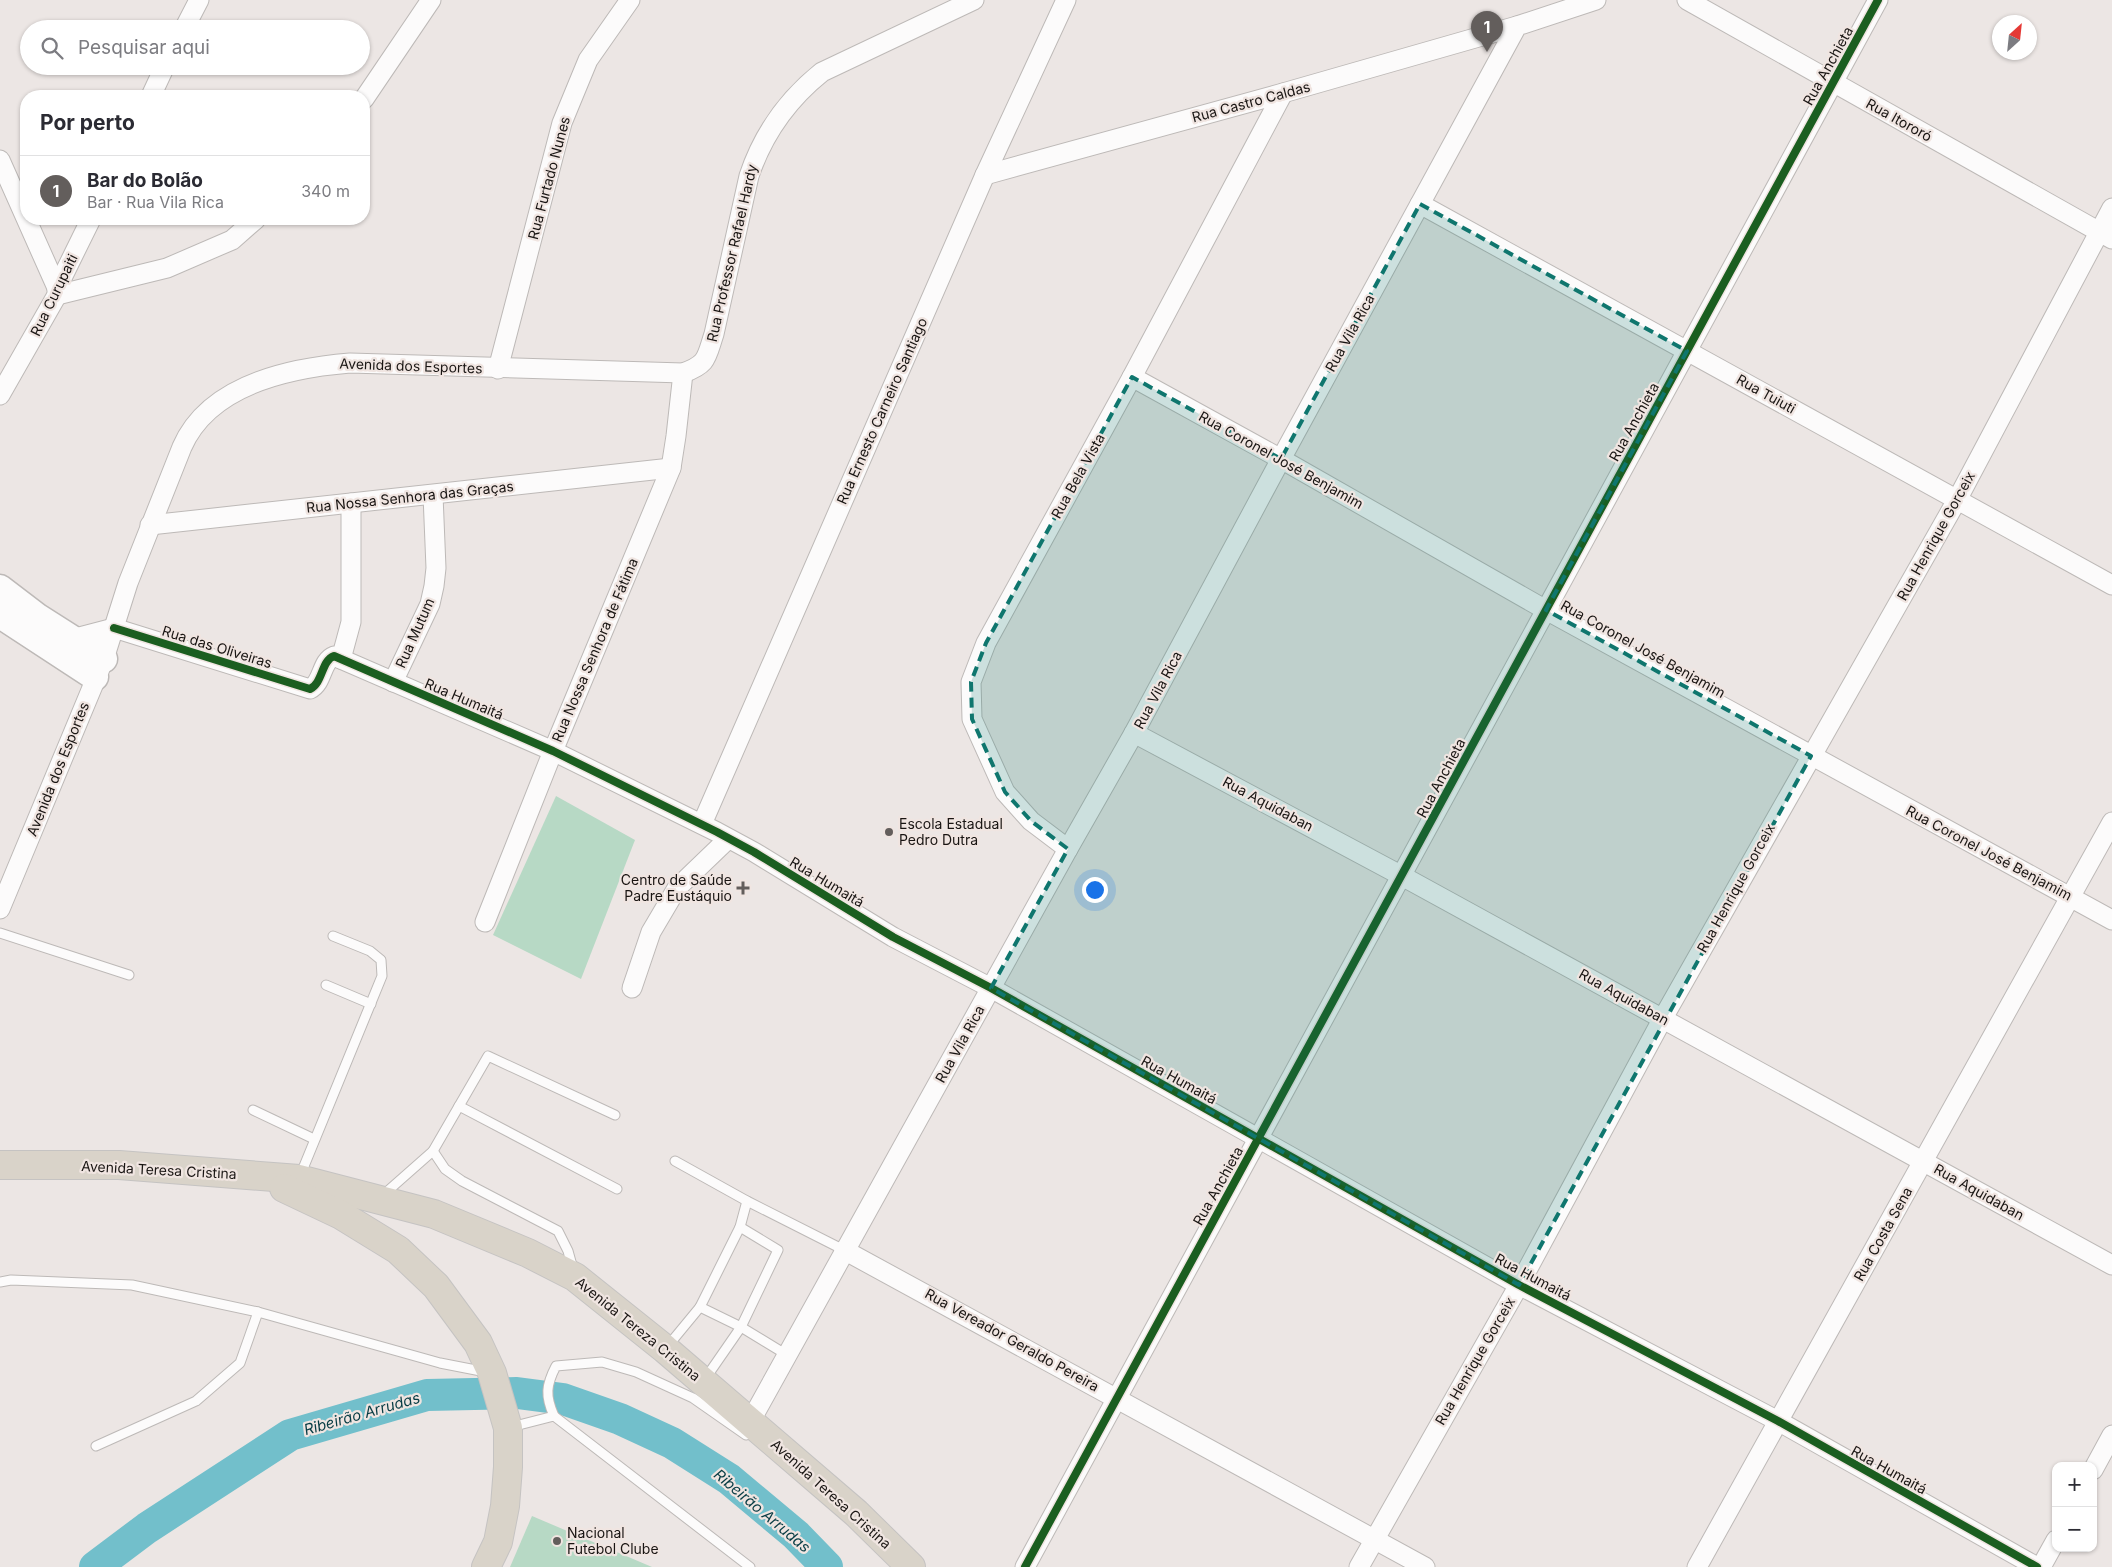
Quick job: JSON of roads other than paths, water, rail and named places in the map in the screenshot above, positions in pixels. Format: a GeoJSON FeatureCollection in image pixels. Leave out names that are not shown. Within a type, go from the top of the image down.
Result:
{"type":"FeatureCollection","features":[{"type":"Feature","properties":{"kind":"highway","name":"Avenida Teresa Cristina"},"geometry":{"type":"LineString","coordinates":[[0,1165],[119,1165],[259,1176]]}},
{"type":"Feature","properties":{"kind":"highway","name":"Avenida Tereza Cristina"},"geometry":{"type":"LineString","coordinates":[[259,1176],[299,1179],[434,1214],[528,1254],[575,1278],[704,1381],[750,1430]]}},
{"type":"Feature","properties":{"kind":"highway"},"geometry":{"type":"LineString","coordinates":[[259,1176],[341,1215],[398,1250],[436,1286],[478,1343],[492,1373],[508,1428],[505,1506],[498,1542],[486,1567]]}},
{"type":"Feature","properties":{"kind":"highway","name":"Avenida Teresa Cristina"},"geometry":{"type":"LineString","coordinates":[[750,1430],[856,1513],[911,1567]]}},
{"type":"Feature","properties":{"kind":"street"},"geometry":{"type":"LineString","coordinates":[[183,0],[185,20]]}},
{"type":"Feature","properties":{"kind":"street"},"geometry":{"type":"LineString","coordinates":[[189,20],[199,0]]}},
{"type":"Feature","properties":{"kind":"street"},"geometry":{"type":"LineString","coordinates":[[370,90],[432,0]]}},
{"type":"Feature","properties":{"kind":"street","name":"Rua Furtado Nunes"},"geometry":{"type":"LineString","coordinates":[[498,369],[562,124],[588,60],[630,0]]}},
{"type":"Feature","properties":{"kind":"street","name":"Rua Professor Rafael Hardy"},"geometry":{"type":"LineString","coordinates":[[683,373],[700,367],[707,356],[749,176],[756,153],[778,117],[806,85],[822,72],[974,0]]}},
{"type":"Feature","properties":{"kind":"street","name":"Rua Ernesto Carneiro Santiago"},"geometry":{"type":"LineString","coordinates":[[702,824],[985,175],[1066,0]]}},
{"type":"Feature","properties":{"kind":"street"},"geometry":{"type":"LineString","coordinates":[[1517,26],[1596,0]]}},
{"type":"Feature","properties":{"kind":"street","name":"Rua Itororó"},"geometry":{"type":"LineString","coordinates":[[1687,0],[2105,235]]}},
{"type":"Feature","properties":{"kind":"street","name":"Rua Anchieta"},"geometry":{"type":"LineString","coordinates":[[1024,1567],[1878,0]]}},
{"type":"Feature","properties":{"kind":"street","name":"Rua Castro Caldas"},"geometry":{"type":"LineString","coordinates":[[985,175],[1517,26]]}},
{"type":"Feature","properties":{"kind":"street","name":"Rua Vila Rica"},"geometry":{"type":"LineString","coordinates":[[750,1430],[787,1355],[844,1250],[1134,733],[1517,26]]}},
{"type":"Feature","properties":{"kind":"street"},"geometry":{"type":"LineString","coordinates":[[154,90],[161,75]]}},
{"type":"Feature","properties":{"kind":"street","name":"Rua Bela Vista"},"geometry":{"type":"LineString","coordinates":[[1068,849],[1031,821],[1005,792],[972,719],[970,682],[986,643],[1132,377],[1283,93]]}},
{"type":"Feature","properties":{"kind":"street"},"geometry":{"type":"LineString","coordinates":[[0,160],[20,206]]}},
{"type":"Feature","properties":{"kind":"street","name":"Rua Tuiuti"},"geometry":{"type":"LineString","coordinates":[[1420,204],[2112,585]]}},
{"type":"Feature","properties":{"kind":"street","name":"Rua Henrique Gorceix"},"geometry":{"type":"LineString","coordinates":[[1359,1567],[1518,1285],[1663,1018],[2105,235],[2112,208]]}},
{"type":"Feature","properties":{"kind":"street"},"geometry":{"type":"LineString","coordinates":[[28,225],[57,292],[167,268],[232,240],[249,225]]}},
{"type":"Feature","properties":{"kind":"street","name":"Rua Curupaiti"},"geometry":{"type":"LineString","coordinates":[[0,395],[57,292],[88,225]]}},
{"type":"Feature","properties":{"kind":"street","name":"Avenida dos Esportes"},"geometry":{"type":"LineString","coordinates":[[0,909],[100,668],[150,525],[184,442],[194,426],[215,405],[245,388],[271,377],[299,369],[341,364],[683,373]]}},
{"type":"Feature","properties":{"kind":"street","name":"Rua Nossa Senhora de Fátima"},"geometry":{"type":"LineString","coordinates":[[485,922],[553,751],[671,468],[683,373]]}},
{"type":"Feature","properties":{"kind":"street","name":"Rua Coronel José Benjamim"},"geometry":{"type":"LineString","coordinates":[[1132,377],[1281,459],[1546,610],[2112,920]]}},
{"type":"Feature","properties":{"kind":"street","name":"Rua Nossa Senhora das Graças"},"geometry":{"type":"LineString","coordinates":[[150,525],[671,468]]}},
{"type":"Feature","properties":{"kind":"street","name":"Rua Mutum"},"geometry":{"type":"LineString","coordinates":[[393,682],[430,604],[434,586],[436,568],[433,495]]}},
{"type":"Feature","properties":{"kind":"street"},"geometry":{"type":"LineString","coordinates":[[341,659],[351,622],[352,503]]}},
{"type":"Feature","properties":{"kind":"street"},"geometry":{"type":"LineString","coordinates":[[0,588],[14,623],[100,668]]}},
{"type":"Feature","properties":{"kind":"street"},"geometry":{"type":"LineString","coordinates":[[14,623],[72,639],[114,628]]}},
{"type":"Feature","properties":{"kind":"street","name":"Rua das Oliveiras"},"geometry":{"type":"LineString","coordinates":[[114,628],[310,689],[313,688],[331,656],[341,659]]}},
{"type":"Feature","properties":{"kind":"street"},"geometry":{"type":"LineString","coordinates":[[72,639],[100,668]]}},
{"type":"Feature","properties":{"kind":"street","name":"Rua Humaitá"},"geometry":{"type":"LineString","coordinates":[[341,659],[553,751],[702,824],[754,852],[893,937],[991,988],[1518,1285],[1778,1421],[2037,1567]]}},
{"type":"Feature","properties":{"kind":"street","name":"Rua Aquidaban"},"geometry":{"type":"LineString","coordinates":[[1134,733],[1402,876],[2112,1265]]}},
{"type":"Feature","properties":{"kind":"street","name":"Rua Costa Sena"},"geometry":{"type":"LineString","coordinates":[[1697,1567],[2112,822]]}},
{"type":"Feature","properties":{"kind":"street"},"geometry":{"type":"LineString","coordinates":[[632,988],[651,932],[678,888],[728,838]]}},
{"type":"Feature","properties":{"kind":"street","name":"Rua Vereador Geraldo Pereira"},"geometry":{"type":"LineString","coordinates":[[844,1250],[1117,1397],[1425,1567]]}},
{"type":"Feature","properties":{"kind":"street"},"geometry":{"type":"LineString","coordinates":[[2097,1463],[2112,1435]]}},
{"type":"Feature","properties":{"kind":"street"},"geometry":{"type":"LineString","coordinates":[[2041,1567],[2052,1547]]}},
{"type":"Feature","properties":{"kind":"lane"},"geometry":{"type":"LineString","coordinates":[[0,933],[129,975]]}},
{"type":"Feature","properties":{"kind":"lane"},"geometry":{"type":"LineString","coordinates":[[299,1179],[382,976],[381,960],[370,951],[333,936]]}},
{"type":"Feature","properties":{"kind":"lane"},"geometry":{"type":"LineString","coordinates":[[326,985],[371,1004]]}},
{"type":"Feature","properties":{"kind":"lane"},"geometry":{"type":"LineString","coordinates":[[378,1200],[433,1151],[488,1056],[615,1115]]}},
{"type":"Feature","properties":{"kind":"lane"},"geometry":{"type":"LineString","coordinates":[[459,1106],[616,1190]]}},
{"type":"Feature","properties":{"kind":"lane"},"geometry":{"type":"LineString","coordinates":[[253,1110],[314,1139]]}},
{"type":"Feature","properties":{"kind":"lane"},"geometry":{"type":"LineString","coordinates":[[433,1151],[445,1169],[462,1181],[558,1231],[568,1251],[575,1278]]}},
{"type":"Feature","properties":{"kind":"lane","name":"Rua Vereador Geraldo Pereira"},"geometry":{"type":"LineString","coordinates":[[675,1161],[747,1201],[844,1250]]}},
{"type":"Feature","properties":{"kind":"lane"},"geometry":{"type":"LineString","coordinates":[[665,1349],[700,1307],[740,1227],[747,1201]]}},
{"type":"Feature","properties":{"kind":"lane"},"geometry":{"type":"LineString","coordinates":[[704,1381],[741,1327],[778,1250],[740,1227]]}},
{"type":"Feature","properties":{"kind":"lane"},"geometry":{"type":"LineString","coordinates":[[0,1282],[11,1280],[132,1284],[258,1312],[440,1363],[492,1373]]}},
{"type":"Feature","properties":{"kind":"lane"},"geometry":{"type":"LineString","coordinates":[[700,1307],[741,1327],[787,1355]]}},
{"type":"Feature","properties":{"kind":"lane"},"geometry":{"type":"LineString","coordinates":[[96,1446],[196,1401],[240,1363],[258,1312]]}},
{"type":"Feature","properties":{"kind":"lane"},"geometry":{"type":"LineString","coordinates":[[750,1430],[693,1398],[636,1372],[602,1362],[556,1366],[548,1382],[549,1406],[554,1415],[750,1567]]}},
{"type":"Feature","properties":{"kind":"lane"},"geometry":{"type":"LineString","coordinates":[[508,1428],[554,1415]]}},
{"type":"Feature","properties":{"kind":"lane"},"geometry":{"type":"LineString","coordinates":[[775,1456],[856,1513]]}},
{"type":"Feature","properties":{"kind":"waterway","name":"Ribeirão Arrudas"},"geometry":{"type":"LineString","coordinates":[[95,1567],[147,1528],[290,1435],[427,1395],[517,1393],[563,1399],[620,1419],[672,1443],[729,1479],[796,1535],[827,1567]]}},
{"type":"Feature","properties":{"kind":"place","name":"Bar do Bolão"},"geometry":{"type":"Point","coordinates":[1487,52]}},
{"type":"Feature","properties":{"kind":"place","name":"Escola Estadual Pedro Dutra"},"geometry":{"type":"Point","coordinates":[889,832]}},
{"type":"Feature","properties":{"kind":"place","name":"Centro de Saúde Padre Eustáquio"},"geometry":{"type":"Point","coordinates":[743,888]}},
{"type":"Feature","properties":{"kind":"place","name":"Nacional Futebol Clube"},"geometry":{"type":"Point","coordinates":[557,1541]}}]}
